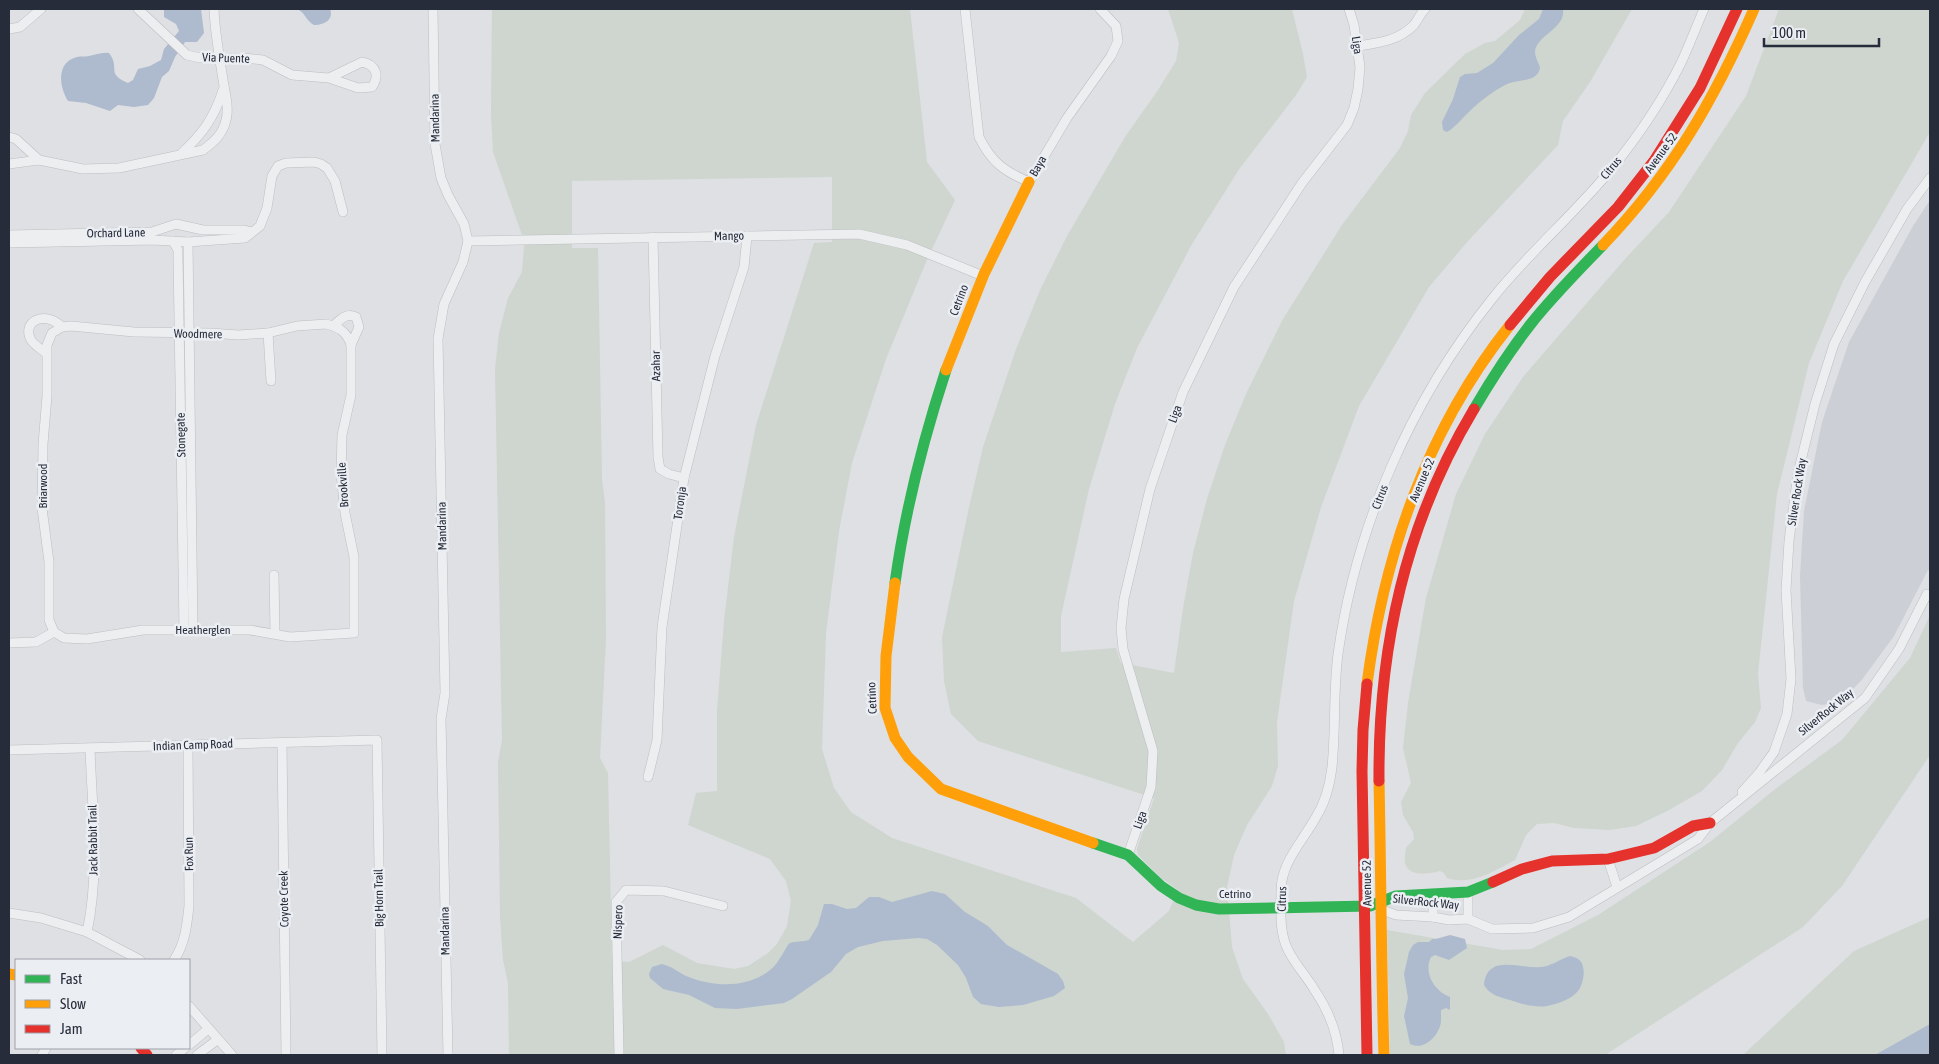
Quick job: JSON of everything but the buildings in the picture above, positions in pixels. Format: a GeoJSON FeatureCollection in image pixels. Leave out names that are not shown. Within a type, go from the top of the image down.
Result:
{"type":"FeatureCollection","features":[{"type":"Feature","properties":{"kind":"main road","name":"Avenue 52"},"geometry":{"type":"LineString","coordinates":[[1367,1055],[1367,906],[1363,726],[1372,639],[1392,554],[1422,473],[1459,400],[1498,339],[1543,284],[1616,208],[1682,120],[1721,47],[1737,9]]}},
{"type":"Feature","properties":{"kind":"main road","name":"Avenue 52"},"geometry":{"type":"LineString","coordinates":[[1384,1055],[1379,736],[1383,676],[1400,587],[1410,549],[1426,505],[1464,423],[1490,380],[1518,339],[1548,301],[1635,210],[1688,140],[1712,100],[1754,9]]}},
{"type":"Feature","properties":{"kind":"main road","name":"Cetrino"},"geometry":{"type":"LineString","coordinates":[[1029,182],[983,276],[950,362],[917,466],[902,535],[894,587],[884,681],[885,714],[899,748],[918,771],[941,789],[1128,855],[1161,886],[1179,898],[1196,905],[1219,909],[1367,906]]}},
{"type":"Feature","properties":{"kind":"main road","name":"SilverRock Way"},"geometry":{"type":"LineString","coordinates":[[1367,906],[1382,906],[1396,896],[1468,892],[1522,868],[1552,861],[1608,859],[1654,848],[1693,826],[1710,823]]}},
{"type":"Feature","properties":{"kind":"street"},"geometry":{"type":"LineString","coordinates":[[9,29],[20,27],[41,9]]}},
{"type":"Feature","properties":{"kind":"street","name":"Via Puente"},"geometry":{"type":"LineString","coordinates":[[138,9],[187,55],[200,58],[220,57],[262,60],[292,75],[329,78],[358,88],[368,88],[374,84],[377,74],[371,65],[362,62],[329,78]]}},
{"type":"Feature","properties":{"kind":"street"},"geometry":{"type":"LineString","coordinates":[[9,164],[39,160],[83,169],[119,168],[203,150],[221,134],[227,119],[214,9]]}},
{"type":"Feature","properties":{"kind":"street","name":"Mandarina"},"geometry":{"type":"LineString","coordinates":[[433,9],[435,144],[437,160],[448,195],[464,224],[468,241],[463,262],[444,304],[438,339],[445,693],[441,719],[448,1055]]}},
{"type":"Feature","properties":{"kind":"street","name":"Baya"},"geometry":{"type":"LineString","coordinates":[[965,9],[979,137],[987,154],[999,166],[1029,182],[1068,118],[1111,56],[1118,41],[1116,26],[1100,9]]}},
{"type":"Feature","properties":{"kind":"street","name":"Liga"},"geometry":{"type":"LineString","coordinates":[[1128,855],[1151,787],[1153,751],[1123,650],[1121,628],[1126,590],[1150,489],[1183,392],[1234,287],[1302,183],[1346,124],[1354,108],[1360,68],[1358,46],[1349,9]]}},
{"type":"Feature","properties":{"kind":"street"},"geometry":{"type":"LineString","coordinates":[[1358,46],[1385,42],[1403,34],[1415,24],[1425,9]]}},
{"type":"Feature","properties":{"kind":"street","name":"Citrus"},"geometry":{"type":"LineString","coordinates":[[1339,1055],[1333,1028],[1326,1011],[1315,990],[1288,950],[1282,934],[1281,887],[1284,871],[1318,815],[1326,794],[1332,769],[1336,671],[1348,599],[1378,500],[1416,416],[1464,337],[1492,298],[1535,249],[1612,169],[1652,115],[1681,64],[1704,9]]}},
{"type":"Feature","properties":{"kind":"street"},"geometry":{"type":"LineString","coordinates":[[180,155],[204,130],[217,109],[224,87]]}},
{"type":"Feature","properties":{"kind":"street"},"geometry":{"type":"LineString","coordinates":[[204,130],[216,139]]}},
{"type":"Feature","properties":{"kind":"street"},"geometry":{"type":"LineString","coordinates":[[9,137],[16,139],[39,160]]}},
{"type":"Feature","properties":{"kind":"street"},"geometry":{"type":"LineString","coordinates":[[252,232],[260,226],[264,219],[272,176],[278,166],[286,163],[314,162],[327,168],[335,181],[342,212]]}},
{"type":"Feature","properties":{"kind":"street","name":"Silver Rock Way"},"geometry":{"type":"LineString","coordinates":[[1721,814],[1759,773],[1774,752],[1787,714],[1791,680],[1786,590],[1789,541],[1798,473],[1815,404],[1834,344],[1865,282],[1907,209],[1930,178]]}},
{"type":"Feature","properties":{"kind":"street","name":"Orchard Lane"},"geometry":{"type":"LineString","coordinates":[[9,235],[152,232],[176,224],[203,230],[244,230],[252,232]]}},
{"type":"Feature","properties":{"kind":"street","name":"Stonegate"},"geometry":{"type":"LineString","coordinates":[[186,226],[184,333],[188,630]]}},
{"type":"Feature","properties":{"kind":"street","name":"Orchard Lane"},"geometry":{"type":"LineString","coordinates":[[9,243],[173,240],[186,242],[244,238],[252,232]]}},
{"type":"Feature","properties":{"kind":"street","name":"Mango"},"geometry":{"type":"LineString","coordinates":[[468,241],[859,234],[907,245],[983,276]]}},
{"type":"Feature","properties":{"kind":"street","name":"Toronja"},"geometry":{"type":"LineString","coordinates":[[648,777],[658,740],[662,627],[684,478],[715,356],[744,267],[747,236]]}},
{"type":"Feature","properties":{"kind":"street","name":"Azahar"},"geometry":{"type":"LineString","coordinates":[[653,237],[658,457],[660,469],[669,474],[684,478]]}},
{"type":"Feature","properties":{"kind":"street","name":"Stonegate"},"geometry":{"type":"LineString","coordinates":[[173,240],[178,256],[184,333]]}},
{"type":"Feature","properties":{"kind":"street","name":"Brookville"},"geometry":{"type":"LineString","coordinates":[[333,326],[348,315],[356,317],[359,327],[350,341],[351,395],[342,435],[341,473],[345,513],[354,557],[354,633]]}},
{"type":"Feature","properties":{"kind":"street"},"geometry":{"type":"LineString","coordinates":[[46,353],[31,339],[32,324],[36,320],[47,318],[52,319],[62,328]]}},
{"type":"Feature","properties":{"kind":"street","name":"Woodmere"},"geometry":{"type":"LineString","coordinates":[[62,328],[71,326],[134,332],[238,335],[268,333],[297,326],[326,324],[333,326]]}},
{"type":"Feature","properties":{"kind":"street"},"geometry":{"type":"LineString","coordinates":[[333,326],[343,332],[350,341]]}},
{"type":"Feature","properties":{"kind":"street","name":"Briarwood"},"geometry":{"type":"LineString","coordinates":[[54,632],[49,620],[49,562],[42,508],[43,444],[47,396],[46,353],[48,340],[52,334],[62,328]]}},
{"type":"Feature","properties":{"kind":"street"},"geometry":{"type":"LineString","coordinates":[[268,333],[271,381]]}},
{"type":"Feature","properties":{"kind":"street"},"geometry":{"type":"LineString","coordinates":[[274,575],[275,633]]}},
{"type":"Feature","properties":{"kind":"street","name":"SilverRock Way"},"geometry":{"type":"LineString","coordinates":[[1382,906],[1396,915],[1468,920],[1492,929],[1533,928],[1569,917],[1698,839],[1710,823],[1865,698],[1900,649],[1928,595]]}},
{"type":"Feature","properties":{"kind":"street","name":"Heatherglen"},"geometry":{"type":"LineString","coordinates":[[54,632],[64,638],[88,639],[142,630],[250,630],[290,637],[354,633]]}},
{"type":"Feature","properties":{"kind":"street"},"geometry":{"type":"LineString","coordinates":[[9,642],[36,642],[54,632]]}},
{"type":"Feature","properties":{"kind":"street","name":"Indian Camp Road"},"geometry":{"type":"LineString","coordinates":[[9,750],[377,740]]}},
{"type":"Feature","properties":{"kind":"street","name":"Big Horn Trail"},"geometry":{"type":"LineString","coordinates":[[377,740],[382,1055]]}},
{"type":"Feature","properties":{"kind":"street","name":"Coyote Creek"},"geometry":{"type":"LineString","coordinates":[[282,743],[286,1055]]}},
{"type":"Feature","properties":{"kind":"street","name":"Fox Run"},"geometry":{"type":"LineString","coordinates":[[175,959],[180,951],[187,929],[189,906],[188,746]]}},
{"type":"Feature","properties":{"kind":"street","name":"Jack Rabbit Trail"},"geometry":{"type":"LineString","coordinates":[[87,932],[93,897],[94,868],[90,748]]}},
{"type":"Feature","properties":{"kind":"street"},"geometry":{"type":"LineString","coordinates":[[1608,859],[1617,887]]}},
{"type":"Feature","properties":{"kind":"street","name":"Nispero"},"geometry":{"type":"LineString","coordinates":[[619,1055],[616,902],[620,895],[626,890],[664,891],[723,906]]}},
{"type":"Feature","properties":{"kind":"street"},"geometry":{"type":"LineString","coordinates":[[1468,892],[1468,920]]}},
{"type":"Feature","properties":{"kind":"street"},"geometry":{"type":"LineString","coordinates":[[1433,894],[1433,917]]}},
{"type":"Feature","properties":{"kind":"street"},"geometry":{"type":"LineString","coordinates":[[9,913],[42,918],[87,932],[138,959]]}},
{"type":"Feature","properties":{"kind":"street"},"geometry":{"type":"LineString","coordinates":[[190,1007],[208,1030],[232,1055]]}},
{"type":"Feature","properties":{"kind":"street"},"geometry":{"type":"LineString","coordinates":[[190,1044],[208,1030]]}},
{"type":"Feature","properties":{"kind":"street"},"geometry":{"type":"LineString","coordinates":[[197,1055],[217,1040]]}},
{"type":"Feature","properties":{"kind":"shaded area"},"geometry":{"type":"Polygon","coordinates":[[[492,9],[910,9],[927,162],[955,200],[926,262],[886,359],[852,463],[839,531],[826,633],[822,749],[834,788],[851,812],[892,838],[1076,898],[1133,942],[1169,911],[1178,890],[1160,877],[1138,855],[1137,849],[1154,798],[978,741],[951,714],[944,681],[942,637],[983,447],[1015,352],[1041,288],[1067,236],[1125,137],[1176,61],[1179,43],[1168,9],[1292,9],[1307,77],[1296,95],[1240,168],[1192,244],[1137,348],[1115,404],[1089,489],[1061,616],[1061,652],[1116,648],[1121,663],[1174,673],[1193,553],[1207,499],[1225,445],[1246,394],[1283,319],[1342,225],[1400,148],[1408,131],[1411,115],[1425,93],[1465,54],[1485,43],[1495,41],[1520,20],[1525,9],[1632,9],[1590,82],[1563,121],[1558,145],[1468,241],[1429,287],[1359,406],[1321,507],[1294,601],[1277,722],[1278,766],[1272,786],[1247,825],[1234,855],[1227,887],[1232,947],[1243,979],[1268,1014],[1284,1042],[1286,1055],[509,1055],[508,983],[503,960],[500,917],[498,762],[502,740],[495,369],[499,333],[508,298],[522,272],[524,247],[522,235],[493,152],[491,113],[492,9]],[[832,177],[572,181],[572,248],[598,248],[602,479],[605,503],[606,639],[600,758],[608,773],[612,961],[629,962],[663,945],[697,963],[734,969],[748,966],[768,953],[777,944],[787,926],[791,901],[786,881],[770,859],[688,825],[696,793],[717,791],[717,710],[724,621],[734,537],[756,425],[814,243],[832,242],[832,177]]]}},
{"type":"Feature","properties":{"kind":"shaded area"},"geometry":{"type":"Polygon","coordinates":[[[1779,9],[1930,9],[1930,132],[1843,281],[1809,363],[1777,494],[1758,674],[1761,708],[1755,722],[1738,743],[1722,770],[1702,791],[1636,826],[1610,830],[1574,828],[1554,823],[1537,824],[1526,835],[1515,860],[1491,873],[1474,879],[1456,880],[1447,878],[1440,871],[1422,874],[1411,871],[1405,863],[1405,856],[1406,848],[1414,839],[1413,832],[1403,815],[1401,802],[1411,783],[1403,748],[1408,703],[1426,598],[1456,494],[1485,434],[1523,377],[1625,259],[1669,212],[1746,96],[1779,9]]]}},
{"type":"Feature","properties":{"kind":"shaded area"},"geometry":{"type":"Polygon","coordinates":[[[1930,200],[1930,571],[1928,570],[1894,636],[1861,681],[1841,701],[1822,705],[1806,701],[1803,688],[1800,576],[1804,511],[1822,422],[1849,342],[1913,226],[1930,200]]]}},
{"type":"Feature","properties":{"kind":"shaded area"},"geometry":{"type":"Polygon","coordinates":[[[1930,615],[1930,755],[1842,886],[1803,927],[1605,1055],[1390,1055],[1387,930],[1503,950],[1531,949],[1598,915],[1710,842],[1774,790],[1842,740],[1910,658],[1930,615]]]}},
{"type":"Feature","properties":{"kind":"shaded area"},"geometry":{"type":"Polygon","coordinates":[[[1930,917],[1930,1055],[1743,1055],[1854,951],[1930,917]]]}},
{"type":"Feature","properties":{"kind":"water"},"geometry":{"type":"Polygon","coordinates":[[[164,9],[201,9],[204,33],[197,42],[185,42],[175,57],[169,71],[162,77],[154,98],[148,105],[134,107],[118,105],[110,111],[86,103],[68,101],[61,82],[61,75],[65,64],[70,60],[78,57],[109,53],[114,63],[115,73],[128,83],[133,80],[138,69],[150,66],[161,60],[164,49],[179,31],[176,24],[164,17],[164,9]]]}},
{"type":"Feature","properties":{"kind":"water"},"geometry":{"type":"Polygon","coordinates":[[[297,9],[330,9],[331,16],[325,23],[314,25],[297,9]]]}},
{"type":"Feature","properties":{"kind":"water"},"geometry":{"type":"Polygon","coordinates":[[[1543,9],[1563,9],[1563,16],[1556,27],[1537,46],[1535,54],[1540,67],[1536,76],[1510,83],[1500,88],[1478,104],[1450,130],[1447,132],[1443,130],[1442,122],[1453,99],[1460,77],[1465,74],[1477,73],[1493,63],[1519,35],[1539,19],[1543,9]]]}},
{"type":"Feature","properties":{"kind":"water"},"geometry":{"type":"Polygon","coordinates":[[[932,891],[945,894],[965,912],[988,926],[1007,945],[1058,974],[1065,988],[1054,996],[1023,1005],[999,1007],[981,1004],[973,997],[966,978],[958,965],[937,945],[927,939],[918,938],[883,941],[858,947],[846,954],[831,972],[784,1003],[737,1009],[715,1008],[689,995],[663,989],[650,978],[649,974],[652,967],[662,964],[696,980],[718,984],[751,981],[773,967],[790,943],[809,940],[818,925],[824,904],[832,904],[847,909],[856,908],[869,897],[879,897],[892,902],[932,891]]]}},
{"type":"Feature","properties":{"kind":"water"},"geometry":{"type":"Polygon","coordinates":[[[1450,935],[1465,939],[1467,948],[1449,960],[1435,955],[1431,957],[1428,969],[1435,986],[1450,997],[1450,1010],[1446,1008],[1441,1010],[1440,1027],[1434,1037],[1425,1044],[1415,1046],[1410,1044],[1404,1016],[1408,998],[1404,974],[1409,952],[1413,945],[1418,942],[1429,942],[1432,939],[1450,935]]]}},
{"type":"Feature","properties":{"kind":"water"},"geometry":{"type":"Polygon","coordinates":[[[1570,956],[1577,958],[1583,965],[1583,979],[1580,988],[1575,994],[1560,1002],[1542,1006],[1523,1004],[1495,995],[1484,985],[1486,975],[1491,969],[1498,966],[1544,967],[1570,956]]]}},
{"type":"Feature","properties":{"kind":"water"},"geometry":{"type":"Polygon","coordinates":[[[1930,1024],[1930,1055],[1875,1055],[1930,1024]]]}},
{"type":"Feature","properties":{"kind":"traffic: fast"},"geometry":{"type":"LineString","coordinates":[[1474,409],[1500,366],[1530,325],[1556,294],[1603,245]]}},
{"type":"Feature","properties":{"kind":"traffic: fast"},"geometry":{"type":"LineString","coordinates":[[895,583],[904,529],[916,476],[946,370]]}},
{"type":"Feature","properties":{"kind":"traffic: fast"},"geometry":{"type":"LineString","coordinates":[[1093,843],[1128,855],[1161,886],[1179,898],[1196,905],[1219,909],[1370,906],[1396,896],[1468,892],[1493,882]]}},
{"type":"Feature","properties":{"kind":"traffic: slow"},"geometry":{"type":"LineString","coordinates":[[1603,245],[1628,218],[1671,163],[1707,105],[1754,9]]}},
{"type":"Feature","properties":{"kind":"traffic: slow"},"geometry":{"type":"LineString","coordinates":[[946,370],[984,274],[1029,182]]}},
{"type":"Feature","properties":{"kind":"traffic: slow"},"geometry":{"type":"LineString","coordinates":[[1367,684],[1385,588],[1398,540],[1414,494],[1455,406],[1481,365],[1510,325]]}},
{"type":"Feature","properties":{"kind":"traffic: slow"},"geometry":{"type":"LineString","coordinates":[[895,583],[886,656],[885,708],[895,738],[908,757],[941,789],[1093,843]]}},
{"type":"Feature","properties":{"kind":"traffic: slow"},"geometry":{"type":"LineString","coordinates":[[1379,781],[1384,1055]]}},
{"type":"Feature","properties":{"kind":"traffic: slow"},"geometry":{"type":"LineString","coordinates":[[9,974],[15,975]]}},
{"type":"Feature","properties":{"kind":"traffic: jam"},"geometry":{"type":"LineString","coordinates":[[1510,325],[1550,277],[1618,207],[1654,161],[1700,88],[1737,9]]}},
{"type":"Feature","properties":{"kind":"traffic: jam"},"geometry":{"type":"LineString","coordinates":[[1379,781],[1384,683],[1390,635],[1400,588],[1413,542],[1430,497],[1450,453],[1474,409]]}},
{"type":"Feature","properties":{"kind":"traffic: jam"},"geometry":{"type":"LineString","coordinates":[[1367,684],[1362,771],[1367,1055]]}},
{"type":"Feature","properties":{"kind":"traffic: jam"},"geometry":{"type":"LineString","coordinates":[[1493,882],[1522,869],[1552,861],[1608,859],[1654,848],[1693,826],[1710,823]]}},
{"type":"Feature","properties":{"kind":"traffic: jam"},"geometry":{"type":"LineString","coordinates":[[142,1049],[147,1055]]}}]}
